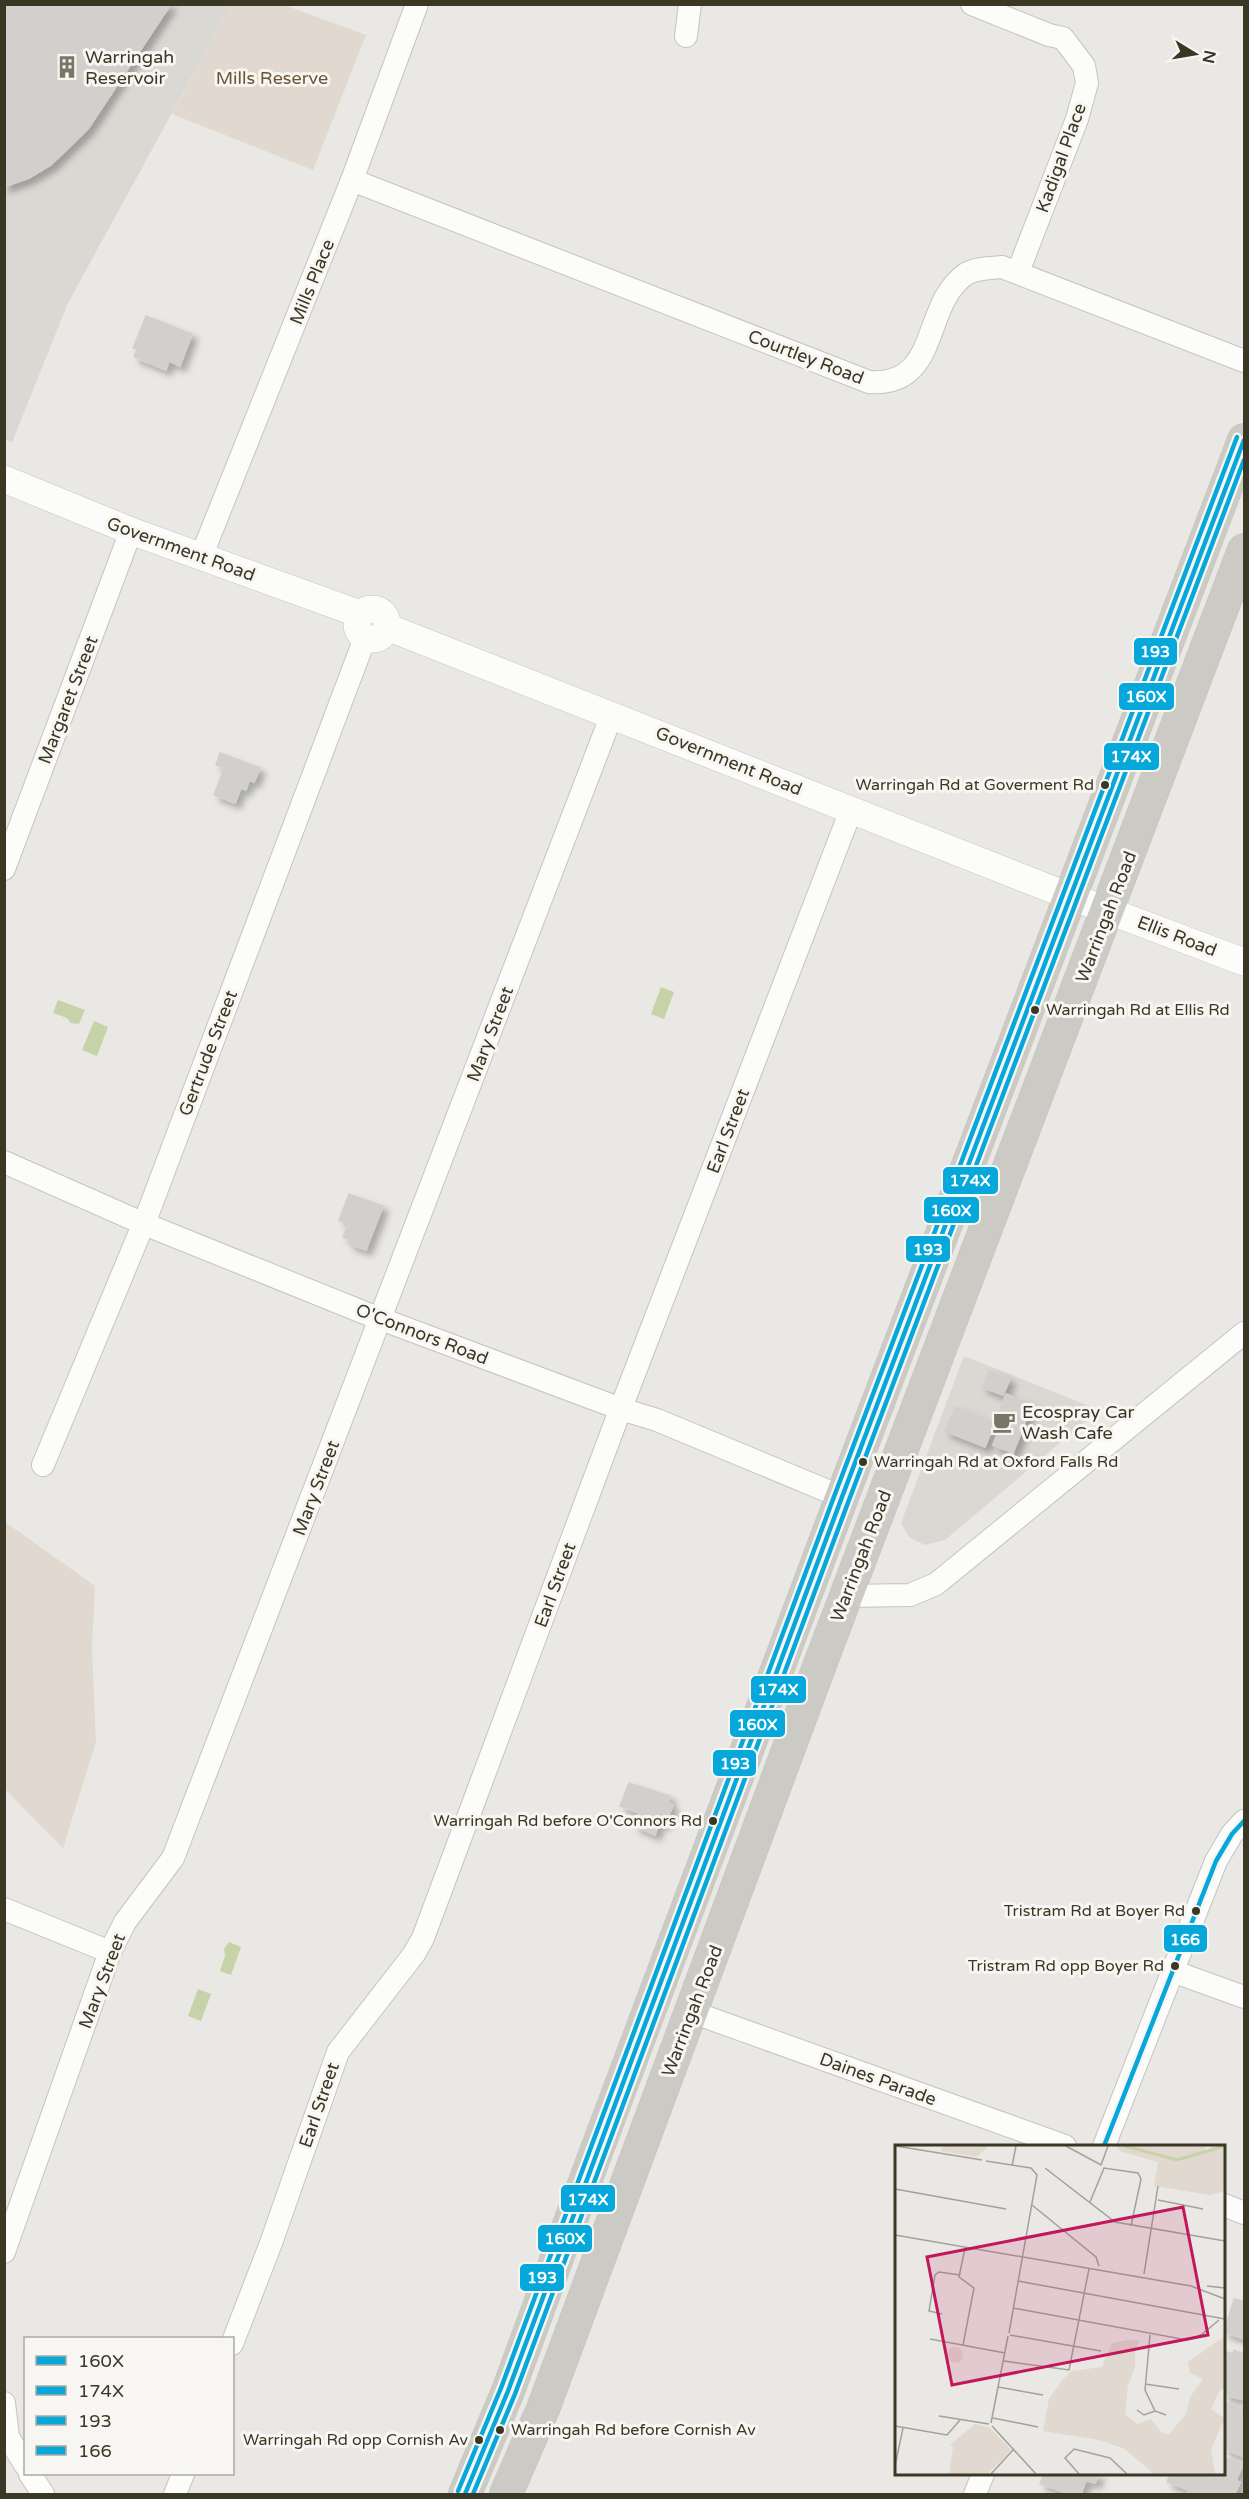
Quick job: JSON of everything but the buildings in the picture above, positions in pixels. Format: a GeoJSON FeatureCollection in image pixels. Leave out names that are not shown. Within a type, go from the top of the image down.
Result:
{"type":"FeatureCollection","features":[{"type":"Feature","properties":{"kind":"highway","name":"Warringah Road"},"geometry":{"type":"LineString","coordinates":[[465,2494],[508,2391],[842,1497],[1245,440]]}},
{"type":"Feature","properties":{"kind":"highway","name":"Warringah Road"},"geometry":{"type":"LineString","coordinates":[[506,2494],[543,2409],[845,1596],[1245,550]]}},
{"type":"Feature","properties":{"kind":"street","name":"Mills Place"},"geometry":{"type":"LineString","coordinates":[[201,557],[352,180],[417,4]]}},
{"type":"Feature","properties":{"kind":"street"},"geometry":{"type":"LineString","coordinates":[[686,36],[690,4]]}},
{"type":"Feature","properties":{"kind":"street","name":"Kadigal Place"},"geometry":{"type":"LineString","coordinates":[[972,4],[1049,35],[1063,38],[1084,66],[1086,74],[1087,83],[1077,119],[1018,272]]}},
{"type":"Feature","properties":{"kind":"street","name":"Courtley Road"},"geometry":{"type":"LineString","coordinates":[[352,180],[869,382],[891,382],[905,375],[917,363],[951,288],[967,273],[984,268],[1002,267],[1018,272],[1245,361]]}},
{"type":"Feature","properties":{"kind":"street","name":"Government Road"},"geometry":{"type":"LineString","coordinates":[[4,479],[371,626],[612,714],[1071,896]]}},
{"type":"Feature","properties":{"kind":"street","name":"Margaret Street"},"geometry":{"type":"LineString","coordinates":[[4,869],[131,531]]}},
{"type":"Feature","properties":{"kind":"street","name":"Gertrude Street"},"geometry":{"type":"LineString","coordinates":[[43,1465],[148,1213],[371,626]]}},
{"type":"Feature","properties":{"kind":"street","name":"Mary Street"},"geometry":{"type":"LineString","coordinates":[[4,2252],[110,1952],[126,1922],[173,1858],[612,714]]}},
{"type":"Feature","properties":{"kind":"street","name":"Earl Street"},"geometry":{"type":"LineString","coordinates":[[234,2339],[271,2243],[338,2052],[414,1954],[423,1938],[621,1409],[851,810]]}},
{"type":"Feature","properties":{"kind":"street","name":"Ellis Road"},"geometry":{"type":"LineString","coordinates":[[1071,896],[1245,962]]}},
{"type":"Feature","properties":{"kind":"street","name":"O'Connors Road"},"geometry":{"type":"LineString","coordinates":[[4,1162],[142,1223],[381,1318],[621,1409],[657,1420],[842,1497]]}},
{"type":"Feature","properties":{"kind":"street"},"geometry":{"type":"LineString","coordinates":[[845,1596],[910,1595],[936,1584],[1245,1333]]}},
{"type":"Feature","properties":{"kind":"street"},"geometry":{"type":"LineString","coordinates":[[1104,2145],[1216,1861],[1232,1834],[1245,1821]]}},
{"type":"Feature","properties":{"kind":"street"},"geometry":{"type":"LineString","coordinates":[[4,1909],[110,1952]]}},
{"type":"Feature","properties":{"kind":"street"},"geometry":{"type":"LineString","coordinates":[[1172,1971],[1245,1997]]}},
{"type":"Feature","properties":{"kind":"street","name":"Daines Parade"},"geometry":{"type":"LineString","coordinates":[[692,2012],[1062,2145]]}},
{"type":"Feature","properties":{"kind":"street"},"geometry":{"type":"LineString","coordinates":[[1225,2205],[1245,2213]]}},
{"type":"Feature","properties":{"kind":"street"},"geometry":{"type":"LineString","coordinates":[[4,2403],[8,2437],[24,2463]]}},
{"type":"Feature","properties":{"kind":"street"},"geometry":{"type":"LineString","coordinates":[[31,2475],[43,2494]]}},
{"type":"Feature","properties":{"kind":"street"},"geometry":{"type":"LineString","coordinates":[[175,2494],[183,2475]]}},
{"type":"Feature","properties":{"kind":"street"},"geometry":{"type":"LineString","coordinates":[[975,2494],[983,2475]]}},
{"type":"Feature","properties":{"kind":"shaded area"},"geometry":{"type":"Polygon","coordinates":[[[4,5],[231,5],[68,303],[12,442],[4,439],[4,5]]]}},
{"type":"Feature","properties":{"kind":"shaded area"},"geometry":{"type":"Polygon","coordinates":[[[661,987],[674,992],[664,1019],[651,1014],[661,987]]]}},
{"type":"Feature","properties":{"kind":"shaded area"},"geometry":{"type":"Polygon","coordinates":[[[58,1000],[85,1010],[79,1024],[71,1023],[67,1018],[53,1013],[58,1000]]]}},
{"type":"Feature","properties":{"kind":"shaded area"},"geometry":{"type":"Polygon","coordinates":[[[94,1021],[108,1027],[97,1056],[82,1050],[94,1021]]]}},
{"type":"Feature","properties":{"kind":"shaded area","name":"Ecospray Car Wash Cafe"},"geometry":{"type":"Polygon","coordinates":[[[964,1356],[1099,1410],[945,1540],[925,1545],[909,1537],[901,1523],[964,1356]]]}},
{"type":"Feature","properties":{"kind":"shaded area"},"geometry":{"type":"Polygon","coordinates":[[[229,1942],[241,1947],[231,1975],[220,1971],[225,1956],[224,1949],[229,1942]]]}},
{"type":"Feature","properties":{"kind":"shaded area"},"geometry":{"type":"Polygon","coordinates":[[[198,1989],[211,1994],[201,2021],[188,2016],[198,1989]]]}},
{"type":"Feature","properties":{"kind":"green space","name":"Mills Reserve"},"geometry":{"type":"Polygon","coordinates":[[[231,5],[284,5],[366,35],[313,170],[172,114],[231,5]]]}},
{"type":"Feature","properties":{"kind":"green space"},"geometry":{"type":"Polygon","coordinates":[[[5,1522],[95,1586],[92,1648],[96,1742],[63,1848],[5,1789],[5,1522]]]}},
{"type":"Feature","properties":{"kind":"transit line","name":"193"},"geometry":{"type":"LineString","coordinates":[[458,2491],[501,2388],[835,1494],[1237,437]]}},
{"type":"Feature","properties":{"kind":"transit line","name":"160X"},"geometry":{"type":"LineString","coordinates":[[465,2494],[508,2391],[842,1497],[1244,440]]}},
{"type":"Feature","properties":{"kind":"transit line","name":"174X"},"geometry":{"type":"LineString","coordinates":[[473,2494],[515,2394],[849,1500],[1244,460]]}},
{"type":"Feature","properties":{"kind":"transit line","name":"166"},"geometry":{"type":"LineString","coordinates":[[1104,2145],[1216,1861],[1232,1834],[1244,1821]]}},
{"type":"Feature","properties":{"kind":"place","name":"Warringah Reservoir"},"geometry":{"type":"Point","coordinates":[67,67]}},
{"type":"Feature","properties":{"kind":"place","name":"Warringah Rd at Goverment Rd"},"geometry":{"type":"Point","coordinates":[1105,785]}},
{"type":"Feature","properties":{"kind":"place","name":"Warringah Rd at Ellis Rd"},"geometry":{"type":"Point","coordinates":[1035,1010]}},
{"type":"Feature","properties":{"kind":"place","name":"Ecospray Car Wash Cafe"},"geometry":{"type":"Point","coordinates":[1004,1422]}},
{"type":"Feature","properties":{"kind":"place","name":"Warringah Rd at Oxford Falls Rd"},"geometry":{"type":"Point","coordinates":[863,1462]}},
{"type":"Feature","properties":{"kind":"place","name":"Warringah Rd before O'Connors Rd"},"geometry":{"type":"Point","coordinates":[713,1821]}},
{"type":"Feature","properties":{"kind":"place","name":"Tristram Rd at Boyer Rd"},"geometry":{"type":"Point","coordinates":[1196,1911]}},
{"type":"Feature","properties":{"kind":"place","name":"Tristram Rd opp Boyer Rd"},"geometry":{"type":"Point","coordinates":[1175,1966]}},
{"type":"Feature","properties":{"kind":"place","name":"Warringah Rd before Cornish Av"},"geometry":{"type":"Point","coordinates":[500,2430]}},
{"type":"Feature","properties":{"kind":"place","name":"Warringah Rd opp Cornish Av"},"geometry":{"type":"Point","coordinates":[479,2440]}}]}
